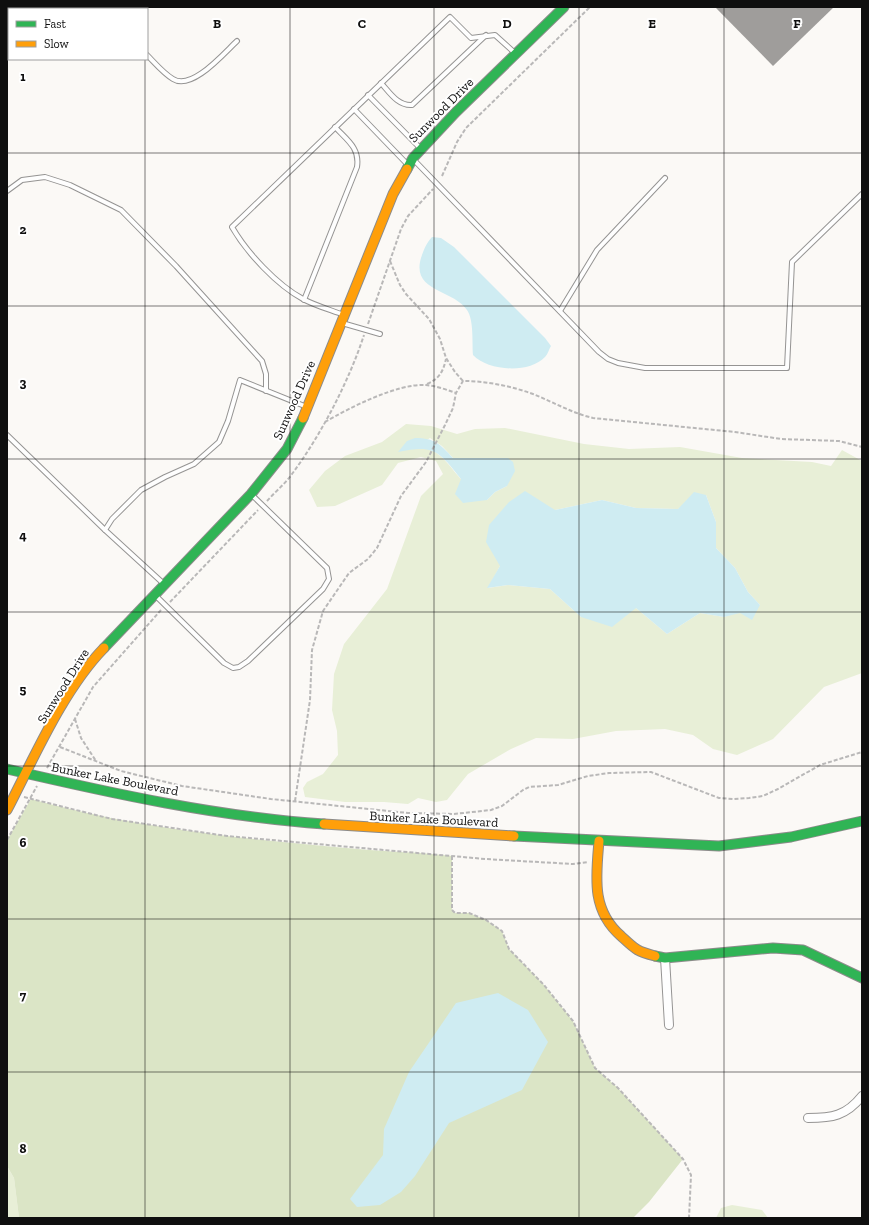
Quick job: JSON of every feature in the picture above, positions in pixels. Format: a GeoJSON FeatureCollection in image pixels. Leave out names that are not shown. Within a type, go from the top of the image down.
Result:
{"type":"FeatureCollection","features":[{"type":"Feature","properties":{"kind":"street","name":"Sunwood Drive"},"geometry":{"type":"LineString","coordinates":[[7,810],[55,719],[86,670],[113,637],[251,494],[287,449],[308,407],[393,194],[420,149],[564,7]]}},
{"type":"Feature","properties":{"kind":"street","name":"Bunker Lake Boulevard"},"geometry":{"type":"LineString","coordinates":[[7,769],[107,792],[282,821],[456,834],[696,845],[739,844],[813,834],[862,821]]}},
{"type":"Feature","properties":{"kind":"street"},"geometry":{"type":"LineString","coordinates":[[599,841],[597,896],[600,908],[611,928],[637,951],[665,958],[773,948],[803,950],[862,978]]}},
{"type":"Feature","properties":{"kind":"street"},"geometry":{"type":"LineString","coordinates":[[665,958],[669,1025]]}},
{"type":"Feature","properties":{"kind":"street"},"geometry":{"type":"LineString","coordinates":[[808,1118],[827,1118],[846,1112],[862,1096]]}},
{"type":"Feature","properties":{"kind":"lane"},"geometry":{"type":"LineString","coordinates":[[380,334],[342,319],[304,300],[292,292],[251,256],[232,227],[450,17],[471,38],[495,34],[516,54]]}},
{"type":"Feature","properties":{"kind":"lane"},"geometry":{"type":"LineString","coordinates":[[381,83],[397,100],[405,105],[412,105],[487,35]]}},
{"type":"Feature","properties":{"kind":"lane"},"geometry":{"type":"LineString","coordinates":[[148,56],[174,80],[184,81],[198,77],[237,41]]}},
{"type":"Feature","properties":{"kind":"lane"},"geometry":{"type":"LineString","coordinates":[[368,96],[420,149]]}},
{"type":"Feature","properties":{"kind":"lane"},"geometry":{"type":"LineString","coordinates":[[354,109],[411,162],[599,352],[608,359],[618,363],[645,368],[787,368],[792,262],[862,194]]}},
{"type":"Feature","properties":{"kind":"lane"},"geometry":{"type":"LineString","coordinates":[[304,300],[357,168],[359,157],[356,150],[335,127]]}},
{"type":"Feature","properties":{"kind":"lane"},"geometry":{"type":"LineString","coordinates":[[7,191],[22,180],[45,178],[70,185],[121,210],[181,272],[262,361],[266,374],[266,391]]}},
{"type":"Feature","properties":{"kind":"lane"},"geometry":{"type":"LineString","coordinates":[[560,312],[597,250],[665,178]]}},
{"type":"Feature","properties":{"kind":"lane"},"geometry":{"type":"LineString","coordinates":[[104,530],[112,519],[141,490],[165,476],[194,464],[219,442],[228,421],[240,380],[308,407]]}},
{"type":"Feature","properties":{"kind":"lane"},"geometry":{"type":"LineString","coordinates":[[7,435],[104,530],[164,584]]}},
{"type":"Feature","properties":{"kind":"lane"},"geometry":{"type":"LineString","coordinates":[[154,595],[224,663],[233,668],[239,667],[248,661],[323,590],[330,579],[327,568],[251,494]]}},
{"type":"Feature","properties":{"kind":"path"},"geometry":{"type":"LineString","coordinates":[[442,176],[457,142],[466,128],[590,7]]}},
{"type":"Feature","properties":{"kind":"path"},"geometry":{"type":"LineString","coordinates":[[390,260],[400,285],[435,329],[446,358],[463,381],[477,381],[519,390],[571,412],[593,418],[735,432],[781,439],[838,440],[862,447]]}},
{"type":"Feature","properties":{"kind":"path"},"geometry":{"type":"LineString","coordinates":[[324,423],[363,402],[401,389],[426,385],[439,377],[442,373],[446,358]]}},
{"type":"Feature","properties":{"kind":"path"},"geometry":{"type":"LineString","coordinates":[[295,802],[310,700],[312,650],[323,611],[349,573],[368,559],[377,548],[401,496],[426,462],[453,408],[456,393],[463,381]]}},
{"type":"Feature","properties":{"kind":"path"},"geometry":{"type":"LineString","coordinates":[[426,385],[456,393]]}},
{"type":"Feature","properties":{"kind":"path"},"geometry":{"type":"LineString","coordinates":[[75,719],[80,738],[97,762]]}},
{"type":"Feature","properties":{"kind":"path"},"geometry":{"type":"LineString","coordinates":[[51,760],[60,747],[121,771],[182,786],[248,797],[295,802],[408,813],[454,814],[491,810],[502,806],[529,787],[558,785],[588,776],[609,773],[650,772],[719,798],[734,799],[763,796],[820,765],[862,752]]}},
{"type":"Feature","properties":{"kind":"path"},"geometry":{"type":"LineString","coordinates":[[7,840],[30,799],[112,819],[177,829],[268,840],[452,856],[573,864],[598,861]]}},
{"type":"Feature","properties":{"kind":"path"},"geometry":{"type":"LineString","coordinates":[[452,856],[452,910],[455,913],[469,913],[486,920],[502,931],[509,949],[544,985],[573,1021],[595,1068],[618,1088],[683,1159],[690,1175],[689,1218]]}},
{"type":"Feature","properties":{"kind":"green space"},"geometry":{"type":"Polygon","coordinates":[[[406,424],[431,426],[457,434],[475,429],[505,428],[584,444],[629,449],[680,447],[742,458],[812,462],[831,466],[842,450],[862,461],[862,673],[824,687],[773,739],[737,755],[713,749],[693,735],[665,729],[616,731],[573,739],[536,738],[511,749],[468,774],[447,800],[436,802],[418,798],[408,804],[384,802],[345,802],[305,797],[303,788],[307,782],[323,774],[338,755],[337,731],[332,710],[334,674],[344,644],[387,589],[421,496],[443,474],[436,461],[421,457],[398,463],[382,485],[335,506],[317,507],[309,490],[325,471],[345,456],[382,442],[406,424]],[[430,438],[415,448],[424,448],[437,453],[462,480],[487,500],[495,492],[507,486],[508,458],[453,458],[442,446],[430,438]],[[706,495],[678,509],[636,508],[602,500],[555,510],[500,566],[488,588],[508,585],[550,589],[581,617],[636,608],[667,634],[700,613],[724,617],[760,605],[748,592],[735,568],[716,548],[716,522],[706,495]]]}},
{"type":"Feature","properties":{"kind":"green space"},"geometry":{"type":"Polygon","coordinates":[[[31,799],[111,818],[193,832],[370,850],[452,856],[452,910],[455,913],[469,913],[486,920],[502,931],[509,949],[544,985],[573,1021],[595,1068],[618,1088],[683,1159],[649,1202],[633,1218],[19,1218],[14,1178],[7,1166],[7,840],[31,799]]]}},
{"type":"Feature","properties":{"kind":"green space"},"geometry":{"type":"Polygon","coordinates":[[[7,1166],[14,1178],[19,1218],[7,1218],[7,1166]]]}},
{"type":"Feature","properties":{"kind":"green space"},"geometry":{"type":"Polygon","coordinates":[[[732,1205],[762,1210],[768,1218],[716,1218],[721,1208],[732,1205]]]}},
{"type":"Feature","properties":{"kind":"water"},"geometry":{"type":"Polygon","coordinates":[[[432,237],[441,238],[454,247],[545,338],[551,346],[545,357],[529,366],[509,368],[488,364],[473,355],[472,325],[467,310],[461,303],[427,284],[422,278],[420,269],[421,258],[425,247],[432,237]]]}},
{"type":"Feature","properties":{"kind":"water"},"geometry":{"type":"Polygon","coordinates":[[[415,438],[428,439],[437,443],[453,458],[508,458],[513,462],[515,471],[507,486],[495,492],[487,500],[463,503],[455,494],[461,479],[441,456],[435,452],[420,449],[398,452],[407,441],[415,438]]]}},
{"type":"Feature","properties":{"kind":"water"},"geometry":{"type":"Polygon","coordinates":[[[525,491],[555,510],[602,500],[636,508],[678,509],[694,492],[706,495],[716,522],[716,548],[735,568],[748,592],[760,605],[752,620],[740,613],[724,617],[700,613],[667,634],[636,608],[612,627],[581,617],[550,589],[508,585],[487,588],[500,566],[486,542],[489,525],[509,502],[525,491]]]}},
{"type":"Feature","properties":{"kind":"water"},"geometry":{"type":"Polygon","coordinates":[[[498,993],[528,1010],[548,1042],[522,1090],[449,1123],[415,1176],[401,1192],[380,1205],[357,1207],[350,1199],[383,1155],[384,1129],[409,1072],[456,1003],[498,993]]]}},
{"type":"Feature","properties":{"kind":"building"},"geometry":{"type":"Polygon","coordinates":[[[715,7],[834,7],[773,66],[715,7]]]}},
{"type":"Feature","properties":{"kind":"traffic: fast"},"geometry":{"type":"LineString","coordinates":[[407,169],[413,158],[456,112],[564,7]]}},
{"type":"Feature","properties":{"kind":"traffic: fast"},"geometry":{"type":"LineString","coordinates":[[104,648],[251,494],[287,449],[303,418]]}},
{"type":"Feature","properties":{"kind":"traffic: fast"},"geometry":{"type":"LineString","coordinates":[[7,769],[85,787],[205,810],[284,821],[324,824]]}},
{"type":"Feature","properties":{"kind":"traffic: fast"},"geometry":{"type":"LineString","coordinates":[[514,836],[719,846],[791,837],[862,821]]}},
{"type":"Feature","properties":{"kind":"traffic: fast"},"geometry":{"type":"LineString","coordinates":[[655,956],[665,958],[773,948],[803,950],[862,978]]}},
{"type":"Feature","properties":{"kind":"traffic: slow"},"geometry":{"type":"LineString","coordinates":[[303,418],[393,194],[407,169]]}},
{"type":"Feature","properties":{"kind":"traffic: slow"},"geometry":{"type":"LineString","coordinates":[[7,810],[62,704],[89,665],[104,648]]}},
{"type":"Feature","properties":{"kind":"traffic: slow"},"geometry":{"type":"LineString","coordinates":[[324,824],[514,836]]}},
{"type":"Feature","properties":{"kind":"traffic: slow"},"geometry":{"type":"LineString","coordinates":[[599,841],[597,880],[600,904],[604,915],[611,926],[633,947],[644,953],[655,956]]}}]}
